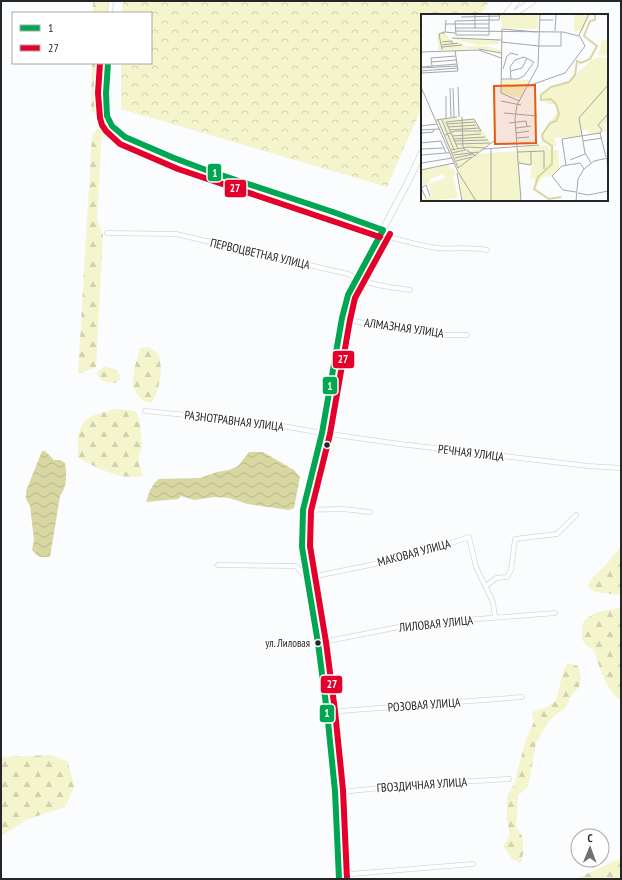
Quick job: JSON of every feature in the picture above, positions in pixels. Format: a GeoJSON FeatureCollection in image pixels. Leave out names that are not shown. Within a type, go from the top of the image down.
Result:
{"type":"FeatureCollection","features":[{"type":"Feature","properties":{"kind":"street"},"geometry":{"type":"LineString","coordinates":[[110,12],[111,1]]}},
{"type":"Feature","properties":{"kind":"street"},"geometry":{"type":"LineString","coordinates":[[507,14],[517,1]]}},
{"type":"Feature","properties":{"kind":"street"},"geometry":{"type":"LineString","coordinates":[[514,14],[533,1]]}},
{"type":"Feature","properties":{"kind":"street"},"geometry":{"type":"LineString","coordinates":[[108,64],[107,105],[109,121],[118,132],[125,137],[180,161],[318,206],[404,242],[438,248],[478,248],[487,250]]}},
{"type":"Feature","properties":{"kind":"street"},"geometry":{"type":"LineString","coordinates":[[421,154],[408,182],[348,295],[342,318],[322,433],[303,510],[302,547],[318,643],[327,712],[335,791],[339,877],[473,864]]}},
{"type":"Feature","properties":{"kind":"street","name":"ПЕРВОЦВЕТНАЯ УЛИЦА"},"geometry":{"type":"LineString","coordinates":[[107,233],[176,234],[348,274],[356,279],[375,284],[410,290]]}},
{"type":"Feature","properties":{"kind":"street","name":"АЛМАЗНАЯ УЛИЦА"},"geometry":{"type":"LineString","coordinates":[[342,318],[372,326],[436,335],[467,335]]}},
{"type":"Feature","properties":{"kind":"street","name":"РАЗНОТРАВНАЯ УЛИЦА"},"geometry":{"type":"LineString","coordinates":[[145,411],[260,422],[322,433]]}},
{"type":"Feature","properties":{"kind":"street","name":"РЕЧНАЯ УЛИЦА"},"geometry":{"type":"LineString","coordinates":[[322,433],[446,450],[588,466],[621,468]]}},
{"type":"Feature","properties":{"kind":"street"},"geometry":{"type":"LineString","coordinates":[[303,510],[343,509],[370,512]]}},
{"type":"Feature","properties":{"kind":"street"},"geometry":{"type":"LineString","coordinates":[[486,586],[496,578],[507,577],[511,570],[515,539],[557,534],[576,515]]}},
{"type":"Feature","properties":{"kind":"street","name":"МАКОВАЯ УЛИЦА"},"geometry":{"type":"LineString","coordinates":[[306,578],[409,557],[469,538],[476,567],[493,602],[495,618]]}},
{"type":"Feature","properties":{"kind":"street"},"geometry":{"type":"LineString","coordinates":[[218,565],[296,566],[306,578]]}},
{"type":"Feature","properties":{"kind":"street","name":"ЛИЛОВАЯ УЛИЦА"},"geometry":{"type":"LineString","coordinates":[[318,643],[414,624],[555,613]]}},
{"type":"Feature","properties":{"kind":"street","name":"РОЗОВАЯ УЛИЦА"},"geometry":{"type":"LineString","coordinates":[[327,712],[522,697]]}},
{"type":"Feature","properties":{"kind":"street","name":"ГВОЗДИЧНАЯ УЛИЦА"},"geometry":{"type":"LineString","coordinates":[[335,791],[509,779]]}},
{"type":"Feature","properties":{"kind":"green space"},"geometry":{"type":"Polygon","coordinates":[[[93,1],[109,1],[109,12],[93,12],[93,1]]]}},
{"type":"Feature","properties":{"kind":"green space"},"geometry":{"type":"Polygon","coordinates":[[[123,1],[490,1],[481,14],[421,14],[421,109],[387,187],[121,109],[121,64],[152,64],[152,12],[122,12],[123,1]]]}},
{"type":"Feature","properties":{"kind":"green space"},"geometry":{"type":"Polygon","coordinates":[[[92,64],[108,64],[107,111],[99,117],[91,111],[92,64]]]}},
{"type":"Feature","properties":{"kind":"green space"},"geometry":{"type":"Polygon","coordinates":[[[102,127],[97,220],[103,234],[96,367],[78,374],[92,136],[96,130],[102,127]]]}},
{"type":"Feature","properties":{"kind":"green space"},"geometry":{"type":"Polygon","coordinates":[[[149,347],[157,353],[161,364],[159,386],[151,403],[142,400],[137,395],[133,380],[140,348],[149,347]]]}},
{"type":"Feature","properties":{"kind":"green space"},"geometry":{"type":"Polygon","coordinates":[[[104,366],[117,370],[121,378],[116,383],[104,382],[96,374],[104,366]]]}},
{"type":"Feature","properties":{"kind":"green space"},"geometry":{"type":"Polygon","coordinates":[[[115,409],[136,411],[140,422],[142,448],[139,455],[139,464],[143,476],[134,477],[109,473],[78,458],[79,435],[85,420],[115,409]]]}},
{"type":"Feature","properties":{"kind":"green space"},"geometry":{"type":"Polygon","coordinates":[[[621,546],[621,595],[596,592],[588,587],[591,579],[606,565],[621,546]]]}},
{"type":"Feature","properties":{"kind":"green space"},"geometry":{"type":"Polygon","coordinates":[[[621,608],[621,701],[607,685],[594,651],[583,641],[582,626],[586,619],[590,616],[606,610],[621,608]]]}},
{"type":"Feature","properties":{"kind":"green space"},"geometry":{"type":"Polygon","coordinates":[[[568,663],[578,666],[581,678],[579,687],[571,696],[565,708],[554,716],[547,724],[536,743],[528,787],[518,795],[516,827],[523,838],[523,854],[521,863],[512,859],[503,846],[510,836],[507,820],[507,795],[514,785],[525,742],[534,722],[532,712],[547,707],[556,701],[563,672],[568,663]]]}},
{"type":"Feature","properties":{"kind":"green space"},"geometry":{"type":"Polygon","coordinates":[[[52,755],[68,762],[74,787],[65,807],[28,819],[1,836],[1,758],[52,755]]]}},
{"type":"Feature","properties":{"kind":"green space"},"geometry":{"type":"Polygon","coordinates":[[[621,859],[621,879],[576,879],[600,868],[610,868],[610,863],[621,859]]]}},
{"type":"Feature","properties":{"kind":"water"},"geometry":{"type":"Polygon","coordinates":[[[42,451],[45,451],[54,460],[60,460],[65,463],[66,472],[66,480],[60,496],[50,557],[39,557],[32,550],[34,540],[30,506],[26,499],[26,491],[42,451]]]}},
{"type":"Feature","properties":{"kind":"water"},"geometry":{"type":"Polygon","coordinates":[[[249,452],[263,452],[294,470],[300,477],[294,508],[289,510],[248,504],[229,498],[215,497],[194,500],[181,496],[178,499],[146,502],[149,492],[159,479],[200,478],[217,472],[229,470],[238,466],[249,452]]]}},
{"type":"Feature","properties":{"kind":"transit line","name":"27"},"geometry":{"type":"LineString","coordinates":[[100,64],[98,93],[100,118],[106,131],[120,144],[178,169],[380,237]]}},
{"type":"Feature","properties":{"kind":"transit line","name":"1"},"geometry":{"type":"LineString","coordinates":[[108,64],[106,93],[107,116],[112,126],[125,137],[206,170],[383,230]]}},
{"type":"Feature","properties":{"kind":"transit line","name":"1"},"geometry":{"type":"LineString","coordinates":[[339,879],[335,791],[327,712],[318,643],[302,547],[303,510],[322,433],[342,318],[348,295],[383,230]]}},
{"type":"Feature","properties":{"kind":"transit line","name":"27"},"geometry":{"type":"LineString","coordinates":[[347,879],[343,790],[326,642],[310,546],[311,511],[330,434],[355,298],[390,234]]}},
{"type":"Feature","properties":{"kind":"place","name":"ул. Лиловая"},"geometry":{"type":"Point","coordinates":[318,643]}}]}
